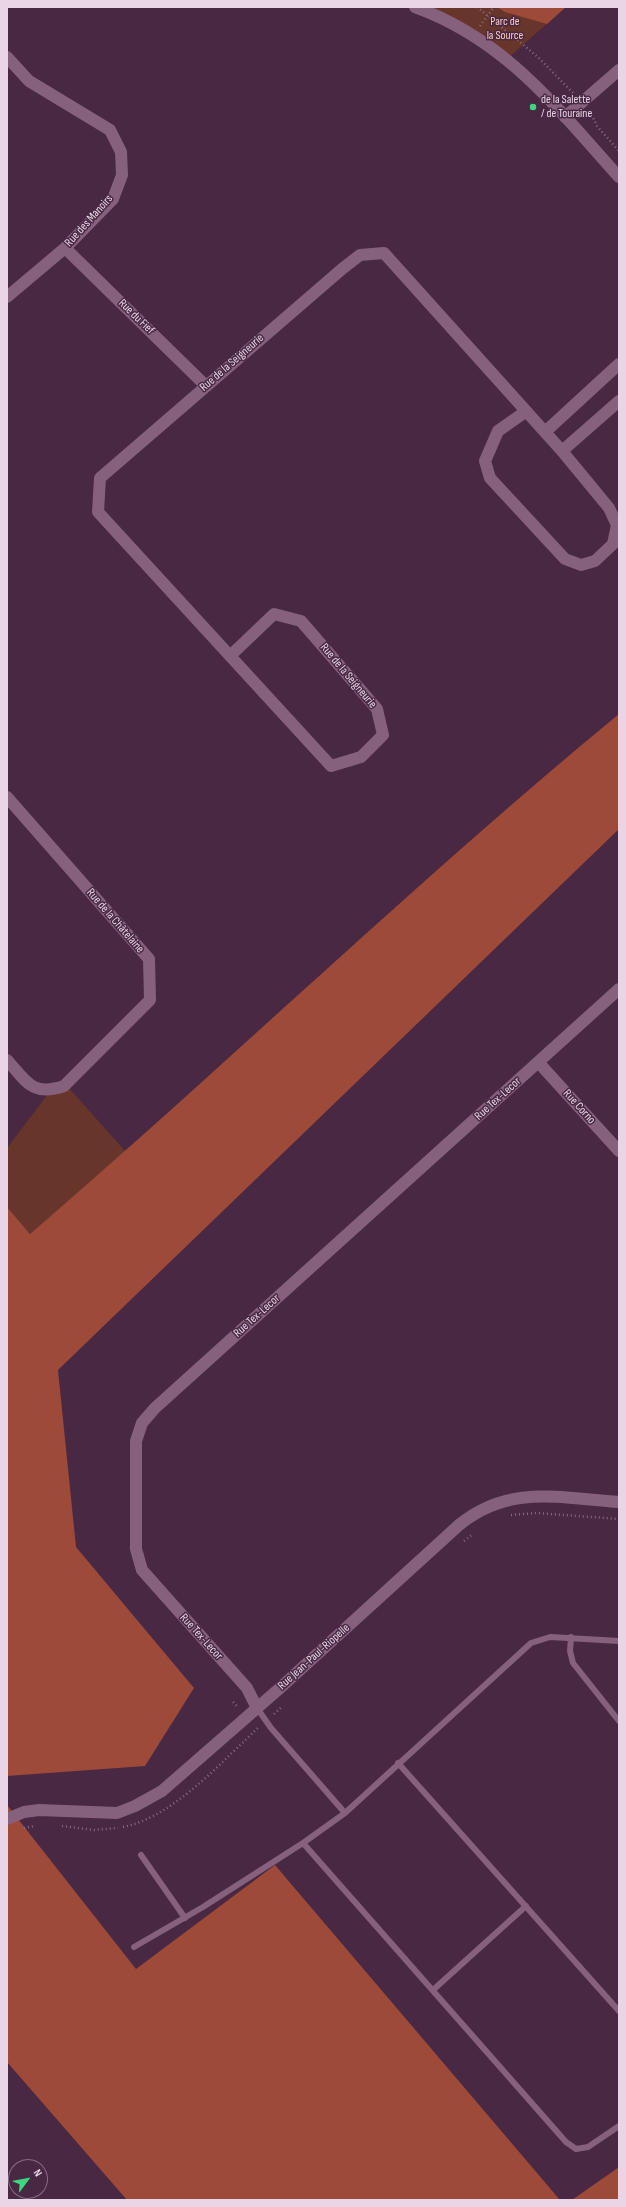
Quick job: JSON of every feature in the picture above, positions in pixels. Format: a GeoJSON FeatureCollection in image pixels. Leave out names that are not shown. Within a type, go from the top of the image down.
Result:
{"type":"FeatureCollection","features":[{"type":"Feature","properties":{"kind":"street"},"geometry":{"type":"LineString","coordinates":[[415,7],[448,20],[501,54],[520,70],[619,177]]}},
{"type":"Feature","properties":{"kind":"street","name":"Rue des Manoirs"},"geometry":{"type":"LineString","coordinates":[[7,57],[28,81],[110,130],[121,152],[122,175],[113,199],[65,248],[7,297]]}},
{"type":"Feature","properties":{"kind":"street"},"geometry":{"type":"LineString","coordinates":[[565,117],[619,70]]}},
{"type":"Feature","properties":{"kind":"street","name":"Rue du Fief"},"geometry":{"type":"LineString","coordinates":[[65,248],[206,386]]}},
{"type":"Feature","properties":{"kind":"street","name":"Rue de la Seigneurie"},"geometry":{"type":"LineString","coordinates":[[230,656],[274,614],[301,621],[377,709],[383,735],[362,757],[331,766],[230,656],[98,512],[100,478],[360,254],[384,253],[525,412],[562,451],[609,508],[617,525],[613,544],[595,561],[581,565],[565,559],[490,478],[485,461],[498,431],[525,412]]}},
{"type":"Feature","properties":{"kind":"street"},"geometry":{"type":"LineString","coordinates":[[545,432],[619,364]]}},
{"type":"Feature","properties":{"kind":"street"},"geometry":{"type":"LineString","coordinates":[[562,451],[619,401]]}},
{"type":"Feature","properties":{"kind":"street","name":"Rue de la Châtelaine"},"geometry":{"type":"LineString","coordinates":[[7,798],[149,959],[150,1000],[64,1086],[50,1091],[38,1090],[30,1086],[7,1060]]}},
{"type":"Feature","properties":{"kind":"street","name":"Rue Tex-Lecor"},"geometry":{"type":"LineString","coordinates":[[257,1708],[246,1688],[142,1570],[136,1549],[138,1431],[142,1423],[155,1408],[539,1063],[619,989]]}},
{"type":"Feature","properties":{"kind":"street","name":"Rue Corno"},"geometry":{"type":"LineString","coordinates":[[539,1063],[619,1152]]}},
{"type":"Feature","properties":{"kind":"street","name":"Rue Jean-Paul-Riopelle"},"geometry":{"type":"LineString","coordinates":[[7,1819],[24,1812],[39,1810],[109,1814],[135,1806],[170,1785],[459,1525],[482,1508],[505,1500],[528,1496],[619,1502]]}},
{"type":"Feature","properties":{"kind":"lane"},"geometry":{"type":"LineString","coordinates":[[134,1947],[185,1918],[303,1843],[345,1813],[531,1643],[550,1637],[571,1637],[619,1641]]}},
{"type":"Feature","properties":{"kind":"lane"},"geometry":{"type":"LineString","coordinates":[[571,1637],[570,1651],[573,1663],[619,1721]]}},
{"type":"Feature","properties":{"kind":"lane"},"geometry":{"type":"LineString","coordinates":[[257,1708],[271,1728],[345,1813]]}},
{"type":"Feature","properties":{"kind":"lane"},"geometry":{"type":"LineString","coordinates":[[398,1763],[526,1906],[616,2003],[619,2011]]}},
{"type":"Feature","properties":{"kind":"lane"},"geometry":{"type":"LineString","coordinates":[[303,1843],[566,2142],[576,2149],[588,2147],[619,2126]]}},
{"type":"Feature","properties":{"kind":"lane"},"geometry":{"type":"LineString","coordinates":[[141,1855],[185,1918]]}},
{"type":"Feature","properties":{"kind":"lane"},"geometry":{"type":"LineString","coordinates":[[433,1990],[526,1906]]}},
{"type":"Feature","properties":{"kind":"path"},"geometry":{"type":"LineString","coordinates":[[477,7],[538,57],[570,90]]}},
{"type":"Feature","properties":{"kind":"path"},"geometry":{"type":"LineString","coordinates":[[593,114],[597,126],[619,151]]}},
{"type":"Feature","properties":{"kind":"green space","name":"Parc de la Source"},"geometry":{"type":"Polygon","coordinates":[[[415,7],[566,7],[507,59],[415,7]]]}},
{"type":"Feature","properties":{"kind":"green space"},"geometry":{"type":"Polygon","coordinates":[[[69,1088],[126,1152],[30,1234],[7,1207],[7,1148],[48,1094],[69,1088]]]}},
{"type":"Feature","properties":{"kind":"shaded area"},"geometry":{"type":"Polygon","coordinates":[[[497,7],[566,7],[547,24],[505,12],[497,7]]]}},
{"type":"Feature","properties":{"kind":"shaded area"},"geometry":{"type":"Polygon","coordinates":[[[619,714],[619,829],[58,1370],[76,1547],[194,1688],[145,1766],[7,1776],[7,1207],[30,1234],[178,1104],[396,906],[619,714]]]}},
{"type":"Feature","properties":{"kind":"shaded area"},"geometry":{"type":"Polygon","coordinates":[[[7,1805],[136,1969],[275,1865],[560,2200],[127,2200],[7,2062],[7,1805]]]}},
{"type":"Feature","properties":{"kind":"shaded area"},"geometry":{"type":"Polygon","coordinates":[[[619,2167],[619,2200],[572,2200],[619,2167]]]}},
{"type":"Feature","properties":{"kind":"place","name":"de la Salette / de Touraine"},"geometry":{"type":"Point","coordinates":[533,107]}}]}
